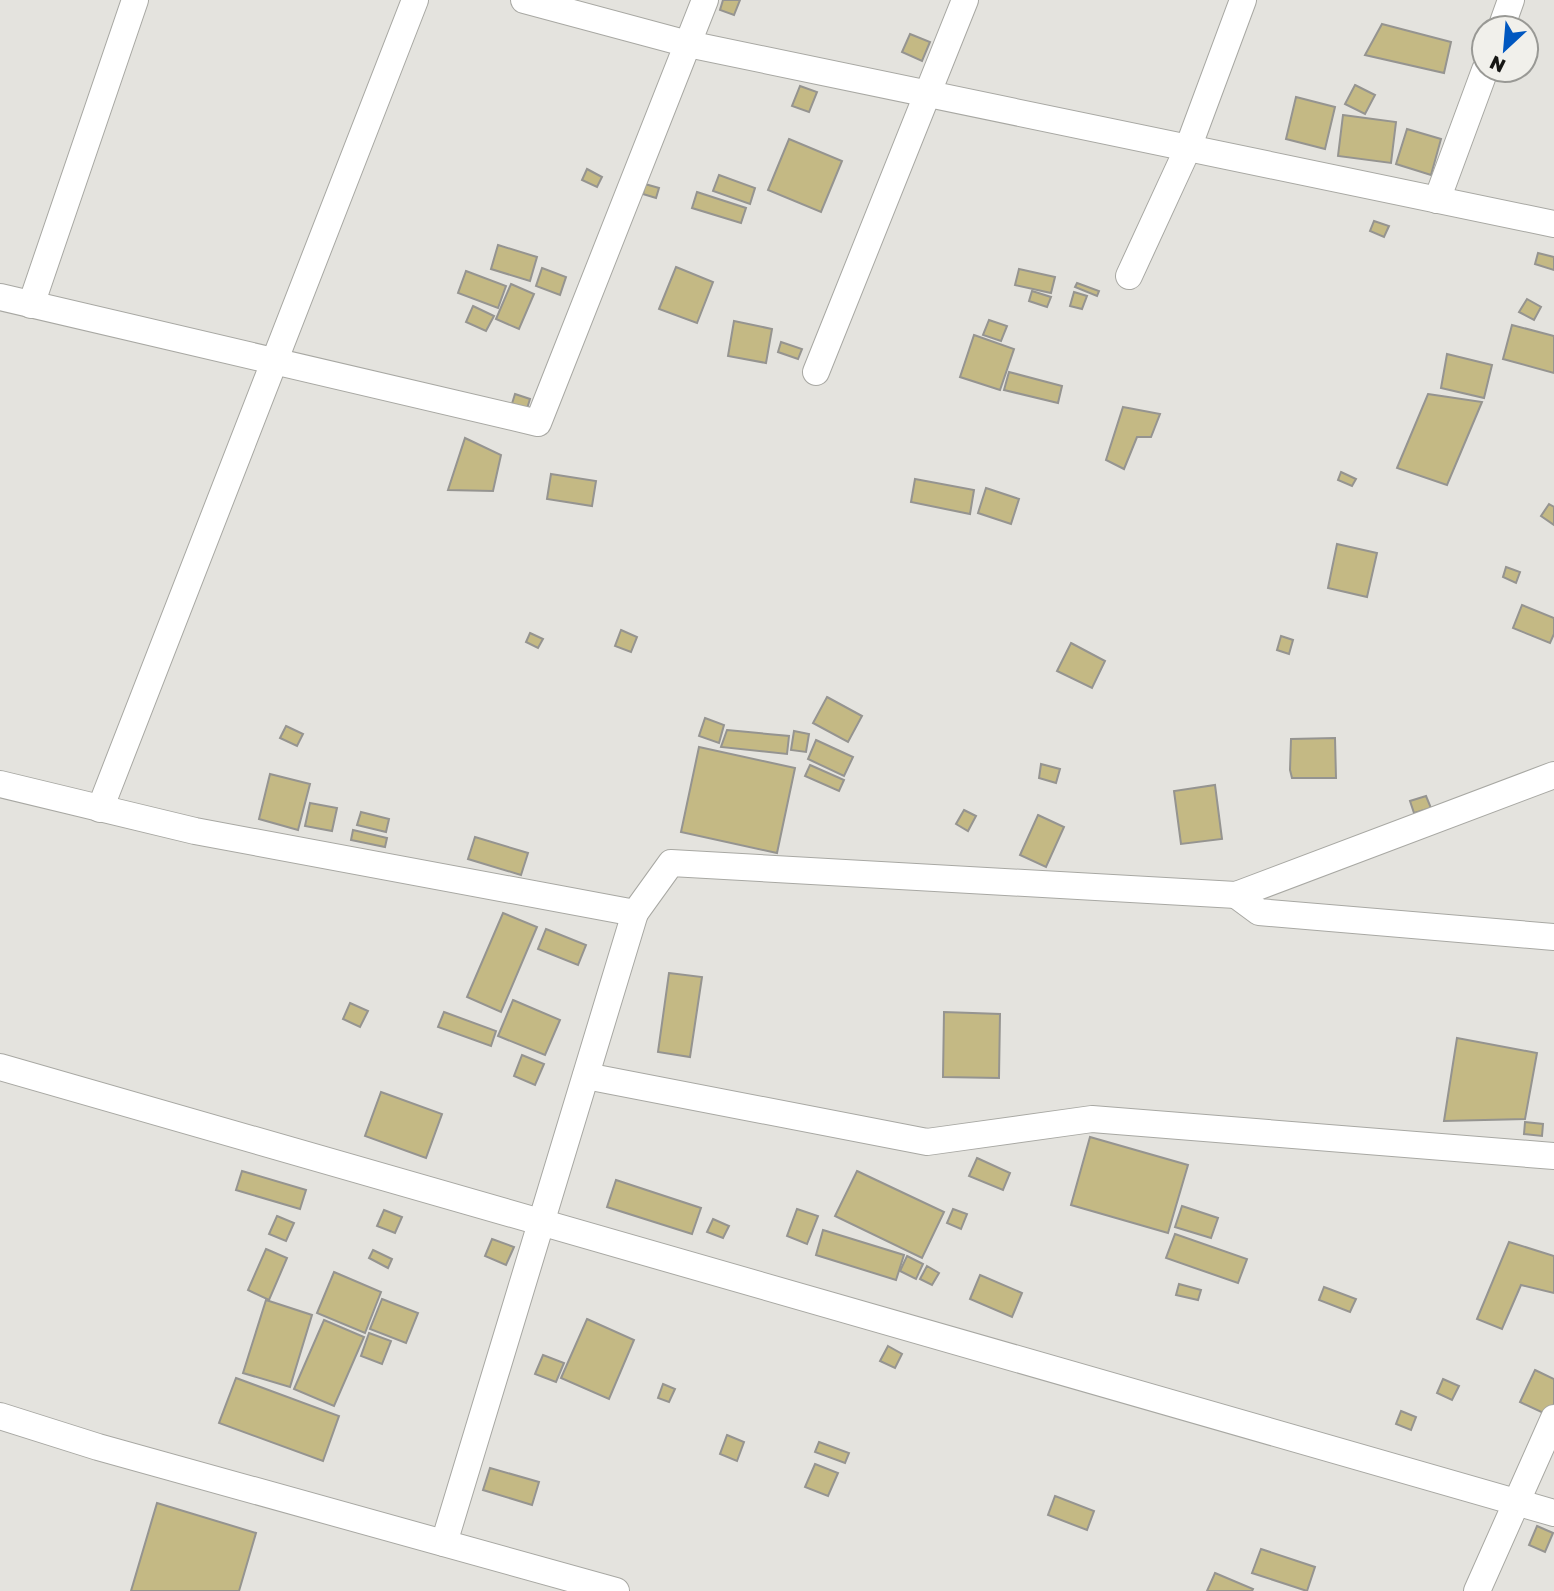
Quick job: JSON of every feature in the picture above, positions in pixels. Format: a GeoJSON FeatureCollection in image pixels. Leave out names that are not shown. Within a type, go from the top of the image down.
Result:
{"type":"FeatureCollection","features":[{"type":"Feature","properties":{"kind":"street"},"geometry":{"type":"LineString","coordinates":[[31,305],[135,0]]}},
{"type":"Feature","properties":{"kind":"street"},"geometry":{"type":"LineString","coordinates":[[100,809],[415,0]]}},
{"type":"Feature","properties":{"kind":"street"},"geometry":{"type":"LineString","coordinates":[[524,0],[688,44],[1554,224]]}},
{"type":"Feature","properties":{"kind":"street"},"geometry":{"type":"LineString","coordinates":[[0,297],[538,423],[705,0]]}},
{"type":"Feature","properties":{"kind":"street"},"geometry":{"type":"LineString","coordinates":[[816,372],[965,0]]}},
{"type":"Feature","properties":{"kind":"street"},"geometry":{"type":"LineString","coordinates":[[1129,276],[1188,148],[1243,0]]}},
{"type":"Feature","properties":{"kind":"street"},"geometry":{"type":"LineString","coordinates":[[1437,200],[1480,84]]}},
{"type":"Feature","properties":{"kind":"street"},"geometry":{"type":"LineString","coordinates":[[444,1543],[635,913],[671,863],[1236,895],[1547,781]]}},
{"type":"Feature","properties":{"kind":"street"},"geometry":{"type":"LineString","coordinates":[[0,784],[195,831],[635,913]]}},
{"type":"Feature","properties":{"kind":"street"},"geometry":{"type":"LineString","coordinates":[[1236,895],[1259,912],[1554,937]]}},
{"type":"Feature","properties":{"kind":"street"},"geometry":{"type":"LineString","coordinates":[[0,1067],[1554,1513]]}},
{"type":"Feature","properties":{"kind":"street"},"geometry":{"type":"LineString","coordinates":[[586,1076],[927,1142],[1092,1119],[1554,1156]]}},
{"type":"Feature","properties":{"kind":"street"},"geometry":{"type":"LineString","coordinates":[[0,1416],[98,1447],[616,1591]]}},
{"type":"Feature","properties":{"kind":"street"},"geometry":{"type":"LineString","coordinates":[[1477,1591],[1554,1418]]}},
{"type":"Feature","properties":{"kind":"building"},"geometry":{"type":"Polygon","coordinates":[[[723,0],[740,0],[734,15],[720,10],[723,0]]]}},
{"type":"Feature","properties":{"kind":"building"},"geometry":{"type":"Polygon","coordinates":[[[1382,24],[1451,42],[1444,73],[1365,55],[1382,24]]]}},
{"type":"Feature","properties":{"kind":"building"},"geometry":{"type":"Polygon","coordinates":[[[910,34],[930,42],[922,61],[902,52],[910,34]]]}},
{"type":"Feature","properties":{"kind":"building"},"geometry":{"type":"Polygon","coordinates":[[[1355,85],[1375,95],[1365,114],[1345,104],[1355,85]]]}},
{"type":"Feature","properties":{"kind":"building"},"geometry":{"type":"Polygon","coordinates":[[[800,86],[817,92],[809,112],[792,106],[800,86]]]}},
{"type":"Feature","properties":{"kind":"building"},"geometry":{"type":"Polygon","coordinates":[[[1296,97],[1335,107],[1325,149],[1286,139],[1296,97]]]}},
{"type":"Feature","properties":{"kind":"building"},"geometry":{"type":"Polygon","coordinates":[[[1343,115],[1396,122],[1391,163],[1338,156],[1343,115]]]}},
{"type":"Feature","properties":{"kind":"building"},"geometry":{"type":"Polygon","coordinates":[[[1407,129],[1441,139],[1431,175],[1396,164],[1407,129]]]}},
{"type":"Feature","properties":{"kind":"building"},"geometry":{"type":"Polygon","coordinates":[[[789,139],[842,161],[821,212],[768,190],[789,139]]]}},
{"type":"Feature","properties":{"kind":"building"},"geometry":{"type":"Polygon","coordinates":[[[587,169],[602,177],[597,187],[582,180],[587,169]]]}},
{"type":"Feature","properties":{"kind":"building"},"geometry":{"type":"Polygon","coordinates":[[[719,175],[755,188],[750,204],[713,191],[719,175]]]}},
{"type":"Feature","properties":{"kind":"building"},"geometry":{"type":"Polygon","coordinates":[[[645,184],[659,188],[656,198],[643,194],[645,184]]]}},
{"type":"Feature","properties":{"kind":"building"},"geometry":{"type":"Polygon","coordinates":[[[697,192],[746,208],[741,223],[692,208],[697,192]]]}},
{"type":"Feature","properties":{"kind":"building"},"geometry":{"type":"Polygon","coordinates":[[[1374,221],[1389,226],[1384,237],[1370,231],[1374,221]]]}},
{"type":"Feature","properties":{"kind":"building"},"geometry":{"type":"Polygon","coordinates":[[[498,245],[537,257],[530,281],[491,269],[498,245]]]}},
{"type":"Feature","properties":{"kind":"building"},"geometry":{"type":"Polygon","coordinates":[[[1538,253],[1554,257],[1554,270],[1535,264],[1538,253]]]}},
{"type":"Feature","properties":{"kind":"building"},"geometry":{"type":"Polygon","coordinates":[[[676,267],[713,282],[697,323],[659,309],[676,267]]]}},
{"type":"Feature","properties":{"kind":"building"},"geometry":{"type":"Polygon","coordinates":[[[542,268],[566,277],[560,295],[536,286],[542,268]]]}},
{"type":"Feature","properties":{"kind":"building"},"geometry":{"type":"Polygon","coordinates":[[[1019,269],[1055,277],[1051,293],[1015,285],[1019,269]]]}},
{"type":"Feature","properties":{"kind":"building"},"geometry":{"type":"Polygon","coordinates":[[[466,271],[506,286],[498,308],[458,293],[466,271]]]}},
{"type":"Feature","properties":{"kind":"building"},"geometry":{"type":"Polygon","coordinates":[[[1077,283],[1099,291],[1097,296],[1075,287],[1077,283]]]}},
{"type":"Feature","properties":{"kind":"building"},"geometry":{"type":"Polygon","coordinates":[[[511,284],[534,294],[519,329],[496,319],[511,284]]]}},
{"type":"Feature","properties":{"kind":"building"},"geometry":{"type":"Polygon","coordinates":[[[1032,291],[1051,297],[1047,307],[1029,301],[1032,291]]]}},
{"type":"Feature","properties":{"kind":"building"},"geometry":{"type":"Polygon","coordinates":[[[1074,292],[1087,296],[1082,309],[1070,306],[1074,292]]]}},
{"type":"Feature","properties":{"kind":"building"},"geometry":{"type":"Polygon","coordinates":[[[1527,299],[1541,307],[1534,320],[1519,312],[1527,299]]]}},
{"type":"Feature","properties":{"kind":"building"},"geometry":{"type":"Polygon","coordinates":[[[473,306],[494,316],[486,331],[466,322],[473,306]]]}},
{"type":"Feature","properties":{"kind":"building"},"geometry":{"type":"Polygon","coordinates":[[[989,320],[1007,326],[1001,341],[983,335],[989,320]]]}},
{"type":"Feature","properties":{"kind":"building"},"geometry":{"type":"Polygon","coordinates":[[[734,321],[772,329],[766,363],[728,356],[734,321]]]}},
{"type":"Feature","properties":{"kind":"building"},"geometry":{"type":"Polygon","coordinates":[[[1512,325],[1554,336],[1554,373],[1503,359],[1512,325]]]}},
{"type":"Feature","properties":{"kind":"building"},"geometry":{"type":"Polygon","coordinates":[[[974,335],[1014,349],[1000,390],[960,377],[974,335]]]}},
{"type":"Feature","properties":{"kind":"building"},"geometry":{"type":"Polygon","coordinates":[[[781,342],[802,349],[798,359],[778,352],[781,342]]]}},
{"type":"Feature","properties":{"kind":"building"},"geometry":{"type":"Polygon","coordinates":[[[1447,354],[1492,365],[1484,398],[1441,388],[1447,354]]]}},
{"type":"Feature","properties":{"kind":"building"},"geometry":{"type":"Polygon","coordinates":[[[1009,372],[1062,386],[1058,403],[1004,390],[1009,372]]]}},
{"type":"Feature","properties":{"kind":"building"},"geometry":{"type":"Polygon","coordinates":[[[515,394],[530,399],[525,415],[510,410],[515,394]]]}},
{"type":"Feature","properties":{"kind":"building"},"geometry":{"type":"Polygon","coordinates":[[[1428,394],[1482,402],[1447,485],[1397,468],[1428,394]]]}},
{"type":"Feature","properties":{"kind":"building"},"geometry":{"type":"Polygon","coordinates":[[[1123,407],[1160,414],[1151,437],[1137,437],[1124,469],[1106,460],[1123,407]]]}},
{"type":"Feature","properties":{"kind":"building"},"geometry":{"type":"Polygon","coordinates":[[[465,438],[501,455],[493,491],[448,490],[465,438]]]}},
{"type":"Feature","properties":{"kind":"building"},"geometry":{"type":"Polygon","coordinates":[[[1341,472],[1356,479],[1352,486],[1338,480],[1341,472]]]}},
{"type":"Feature","properties":{"kind":"building"},"geometry":{"type":"Polygon","coordinates":[[[551,474],[596,481],[592,506],[547,499],[551,474]]]}},
{"type":"Feature","properties":{"kind":"building"},"geometry":{"type":"Polygon","coordinates":[[[915,479],[974,490],[970,514],[911,502],[915,479]]]}},
{"type":"Feature","properties":{"kind":"building"},"geometry":{"type":"Polygon","coordinates":[[[986,488],[1019,499],[1011,524],[978,513],[986,488]]]}},
{"type":"Feature","properties":{"kind":"building"},"geometry":{"type":"Polygon","coordinates":[[[1549,504],[1554,507],[1554,525],[1541,516],[1549,504]]]}},
{"type":"Feature","properties":{"kind":"building"},"geometry":{"type":"Polygon","coordinates":[[[1337,544],[1377,553],[1367,597],[1328,588],[1337,544]]]}},
{"type":"Feature","properties":{"kind":"building"},"geometry":{"type":"Polygon","coordinates":[[[1506,567],[1520,572],[1516,583],[1503,577],[1506,567]]]}},
{"type":"Feature","properties":{"kind":"building"},"geometry":{"type":"Polygon","coordinates":[[[1522,605],[1554,618],[1554,634],[1550,643],[1513,628],[1522,605]]]}},
{"type":"Feature","properties":{"kind":"building"},"geometry":{"type":"Polygon","coordinates":[[[621,630],[637,637],[631,652],[615,646],[621,630]]]}},
{"type":"Feature","properties":{"kind":"building"},"geometry":{"type":"Polygon","coordinates":[[[530,633],[543,639],[538,648],[526,642],[530,633]]]}},
{"type":"Feature","properties":{"kind":"building"},"geometry":{"type":"Polygon","coordinates":[[[1281,636],[1293,640],[1289,654],[1277,650],[1281,636]]]}},
{"type":"Feature","properties":{"kind":"building"},"geometry":{"type":"Polygon","coordinates":[[[1071,643],[1105,661],[1092,688],[1057,671],[1071,643]]]}},
{"type":"Feature","properties":{"kind":"building"},"geometry":{"type":"Polygon","coordinates":[[[827,697],[862,716],[848,742],[813,723],[827,697]]]}},
{"type":"Feature","properties":{"kind":"building"},"geometry":{"type":"Polygon","coordinates":[[[705,718],[724,725],[719,743],[699,736],[705,718]]]}},
{"type":"Feature","properties":{"kind":"building"},"geometry":{"type":"Polygon","coordinates":[[[286,726],[303,734],[297,746],[280,738],[286,726]]]}},
{"type":"Feature","properties":{"kind":"building"},"geometry":{"type":"Polygon","coordinates":[[[727,730],[789,736],[787,754],[721,747],[727,730]]]}},
{"type":"Feature","properties":{"kind":"building"},"geometry":{"type":"Polygon","coordinates":[[[794,731],[809,734],[806,752],[791,750],[794,731]]]}},
{"type":"Feature","properties":{"kind":"building"},"geometry":{"type":"Polygon","coordinates":[[[1335,738],[1336,778],[1292,778],[1291,739],[1335,738]]]}},
{"type":"Feature","properties":{"kind":"building"},"geometry":{"type":"Polygon","coordinates":[[[816,740],[853,757],[844,776],[808,759],[816,740]]]}},
{"type":"Feature","properties":{"kind":"building"},"geometry":{"type":"Polygon","coordinates":[[[699,747],[795,768],[777,853],[681,832],[699,747]]]}},
{"type":"Feature","properties":{"kind":"building"},"geometry":{"type":"Polygon","coordinates":[[[1041,764],[1060,769],[1056,783],[1039,778],[1041,764]]]}},
{"type":"Feature","properties":{"kind":"building"},"geometry":{"type":"Polygon","coordinates":[[[810,765],[844,780],[839,791],[805,776],[810,765]]]}},
{"type":"Feature","properties":{"kind":"building"},"geometry":{"type":"Polygon","coordinates":[[[270,774],[310,784],[298,830],[259,819],[270,774]]]}},
{"type":"Feature","properties":{"kind":"building"},"geometry":{"type":"Polygon","coordinates":[[[1215,785],[1222,839],[1181,844],[1174,791],[1215,785]]]}},
{"type":"Feature","properties":{"kind":"building"},"geometry":{"type":"Polygon","coordinates":[[[1426,796],[1431,808],[1414,813],[1410,801],[1426,796]]]}},
{"type":"Feature","properties":{"kind":"building"},"geometry":{"type":"Polygon","coordinates":[[[310,803],[337,808],[332,831],[305,826],[310,803]]]}},
{"type":"Feature","properties":{"kind":"building"},"geometry":{"type":"Polygon","coordinates":[[[964,810],[976,816],[968,831],[956,824],[964,810]]]}},
{"type":"Feature","properties":{"kind":"building"},"geometry":{"type":"Polygon","coordinates":[[[361,812],[389,819],[386,832],[357,825],[361,812]]]}},
{"type":"Feature","properties":{"kind":"building"},"geometry":{"type":"Polygon","coordinates":[[[1038,815],[1064,827],[1046,867],[1020,855],[1038,815]]]}},
{"type":"Feature","properties":{"kind":"building"},"geometry":{"type":"Polygon","coordinates":[[[353,830],[387,838],[385,847],[351,840],[353,830]]]}},
{"type":"Feature","properties":{"kind":"building"},"geometry":{"type":"Polygon","coordinates":[[[475,837],[528,853],[521,875],[468,859],[475,837]]]}},
{"type":"Feature","properties":{"kind":"building"},"geometry":{"type":"Polygon","coordinates":[[[503,913],[537,927],[501,1012],[467,997],[503,913]]]}},
{"type":"Feature","properties":{"kind":"building"},"geometry":{"type":"Polygon","coordinates":[[[546,929],[586,945],[578,965],[538,949],[546,929]]]}},
{"type":"Feature","properties":{"kind":"building"},"geometry":{"type":"Polygon","coordinates":[[[669,973],[702,977],[690,1057],[658,1052],[669,973]]]}},
{"type":"Feature","properties":{"kind":"building"},"geometry":{"type":"Polygon","coordinates":[[[513,1000],[560,1020],[545,1055],[498,1036],[513,1000]]]}},
{"type":"Feature","properties":{"kind":"building"},"geometry":{"type":"Polygon","coordinates":[[[350,1003],[368,1011],[360,1027],[343,1019],[350,1003]]]}},
{"type":"Feature","properties":{"kind":"building"},"geometry":{"type":"Polygon","coordinates":[[[444,1012],[496,1031],[491,1046],[438,1027],[444,1012]]]}},
{"type":"Feature","properties":{"kind":"building"},"geometry":{"type":"Polygon","coordinates":[[[944,1012],[1000,1014],[999,1078],[943,1077],[944,1012]]]}},
{"type":"Feature","properties":{"kind":"building"},"geometry":{"type":"Polygon","coordinates":[[[1457,1038],[1537,1053],[1525,1119],[1444,1121],[1457,1038]]]}},
{"type":"Feature","properties":{"kind":"building"},"geometry":{"type":"Polygon","coordinates":[[[522,1055],[544,1064],[535,1085],[514,1076],[522,1055]]]}},
{"type":"Feature","properties":{"kind":"building"},"geometry":{"type":"Polygon","coordinates":[[[381,1092],[442,1114],[426,1158],[365,1136],[381,1092]]]}},
{"type":"Feature","properties":{"kind":"building"},"geometry":{"type":"Polygon","coordinates":[[[1525,1122],[1543,1124],[1542,1136],[1524,1134],[1525,1122]]]}},
{"type":"Feature","properties":{"kind":"building"},"geometry":{"type":"Polygon","coordinates":[[[1090,1137],[1188,1165],[1168,1233],[1071,1205],[1090,1137]]]}},
{"type":"Feature","properties":{"kind":"building"},"geometry":{"type":"Polygon","coordinates":[[[977,1158],[1010,1173],[1003,1190],[969,1176],[977,1158]]]}},
{"type":"Feature","properties":{"kind":"building"},"geometry":{"type":"Polygon","coordinates":[[[242,1171],[306,1190],[300,1209],[236,1190],[242,1171]]]}},
{"type":"Feature","properties":{"kind":"building"},"geometry":{"type":"Polygon","coordinates":[[[857,1171],[944,1212],[922,1258],[835,1216],[857,1171]]]}},
{"type":"Feature","properties":{"kind":"building"},"geometry":{"type":"Polygon","coordinates":[[[616,1180],[701,1208],[692,1234],[607,1207],[616,1180]]]}},
{"type":"Feature","properties":{"kind":"building"},"geometry":{"type":"Polygon","coordinates":[[[1182,1206],[1218,1218],[1211,1238],[1175,1227],[1182,1206]]]}},
{"type":"Feature","properties":{"kind":"building"},"geometry":{"type":"Polygon","coordinates":[[[797,1209],[818,1216],[807,1244],[787,1236],[797,1209]]]}},
{"type":"Feature","properties":{"kind":"building"},"geometry":{"type":"Polygon","coordinates":[[[953,1209],[967,1214],[961,1229],[947,1223],[953,1209]]]}},
{"type":"Feature","properties":{"kind":"building"},"geometry":{"type":"Polygon","coordinates":[[[384,1210],[402,1217],[395,1233],[377,1226],[384,1210]]]}},
{"type":"Feature","properties":{"kind":"building"},"geometry":{"type":"Polygon","coordinates":[[[277,1216],[294,1223],[286,1241],[269,1234],[277,1216]]]}},
{"type":"Feature","properties":{"kind":"building"},"geometry":{"type":"Polygon","coordinates":[[[713,1219],[729,1226],[723,1238],[707,1232],[713,1219]]]}},
{"type":"Feature","properties":{"kind":"building"},"geometry":{"type":"Polygon","coordinates":[[[823,1230],[904,1255],[896,1280],[816,1255],[823,1230]]]}},
{"type":"Feature","properties":{"kind":"building"},"geometry":{"type":"Polygon","coordinates":[[[1175,1234],[1247,1259],[1238,1283],[1166,1258],[1175,1234]]]}},
{"type":"Feature","properties":{"kind":"building"},"geometry":{"type":"Polygon","coordinates":[[[492,1239],[514,1247],[506,1265],[485,1256],[492,1239]]]}},
{"type":"Feature","properties":{"kind":"building"},"geometry":{"type":"Polygon","coordinates":[[[1509,1242],[1554,1256],[1554,1293],[1521,1285],[1502,1329],[1477,1319],[1509,1242]]]}},
{"type":"Feature","properties":{"kind":"building"},"geometry":{"type":"Polygon","coordinates":[[[266,1249],[287,1258],[269,1300],[248,1290],[266,1249]]]}},
{"type":"Feature","properties":{"kind":"building"},"geometry":{"type":"Polygon","coordinates":[[[373,1250],[392,1259],[388,1268],[369,1258],[373,1250]]]}},
{"type":"Feature","properties":{"kind":"building"},"geometry":{"type":"Polygon","coordinates":[[[907,1256],[923,1264],[916,1279],[900,1271],[907,1256]]]}},
{"type":"Feature","properties":{"kind":"building"},"geometry":{"type":"Polygon","coordinates":[[[927,1266],[939,1273],[932,1285],[920,1279],[927,1266]]]}},
{"type":"Feature","properties":{"kind":"building"},"geometry":{"type":"Polygon","coordinates":[[[334,1272],[381,1292],[365,1333],[317,1313],[334,1272]]]}},
{"type":"Feature","properties":{"kind":"building"},"geometry":{"type":"Polygon","coordinates":[[[980,1275],[1022,1293],[1012,1317],[970,1299],[980,1275]]]}},
{"type":"Feature","properties":{"kind":"building"},"geometry":{"type":"Polygon","coordinates":[[[1179,1284],[1201,1290],[1198,1300],[1176,1295],[1179,1284]]]}},
{"type":"Feature","properties":{"kind":"building"},"geometry":{"type":"Polygon","coordinates":[[[1324,1287],[1356,1299],[1350,1312],[1319,1300],[1324,1287]]]}},
{"type":"Feature","properties":{"kind":"building"},"geometry":{"type":"Polygon","coordinates":[[[382,1299],[418,1313],[406,1343],[370,1329],[382,1299]]]}},
{"type":"Feature","properties":{"kind":"building"},"geometry":{"type":"Polygon","coordinates":[[[266,1300],[312,1315],[290,1387],[243,1373],[266,1300]]]}},
{"type":"Feature","properties":{"kind":"building"},"geometry":{"type":"Polygon","coordinates":[[[587,1319],[634,1340],[609,1399],[561,1378],[587,1319]]]}},
{"type":"Feature","properties":{"kind":"building"},"geometry":{"type":"Polygon","coordinates":[[[324,1320],[364,1337],[334,1406],[294,1389],[324,1320]]]}},
{"type":"Feature","properties":{"kind":"building"},"geometry":{"type":"Polygon","coordinates":[[[369,1333],[391,1341],[382,1364],[361,1356],[369,1333]]]}},
{"type":"Feature","properties":{"kind":"building"},"geometry":{"type":"Polygon","coordinates":[[[888,1346],[902,1354],[895,1368],[880,1361],[888,1346]]]}},
{"type":"Feature","properties":{"kind":"building"},"geometry":{"type":"Polygon","coordinates":[[[543,1355],[564,1363],[556,1382],[535,1374],[543,1355]]]}},
{"type":"Feature","properties":{"kind":"building"},"geometry":{"type":"Polygon","coordinates":[[[1535,1370],[1554,1379],[1554,1408],[1550,1416],[1520,1402],[1535,1370]]]}},
{"type":"Feature","properties":{"kind":"building"},"geometry":{"type":"Polygon","coordinates":[[[236,1378],[339,1416],[323,1461],[219,1423],[236,1378]]]}},
{"type":"Feature","properties":{"kind":"building"},"geometry":{"type":"Polygon","coordinates":[[[1443,1379],[1459,1386],[1452,1400],[1437,1393],[1443,1379]]]}},
{"type":"Feature","properties":{"kind":"building"},"geometry":{"type":"Polygon","coordinates":[[[663,1384],[675,1389],[669,1402],[658,1398],[663,1384]]]}},
{"type":"Feature","properties":{"kind":"building"},"geometry":{"type":"Polygon","coordinates":[[[1401,1411],[1416,1417],[1411,1430],[1396,1424],[1401,1411]]]}},
{"type":"Feature","properties":{"kind":"building"},"geometry":{"type":"Polygon","coordinates":[[[727,1435],[744,1442],[737,1461],[720,1454],[727,1435]]]}},
{"type":"Feature","properties":{"kind":"building"},"geometry":{"type":"Polygon","coordinates":[[[819,1442],[849,1453],[845,1463],[815,1452],[819,1442]]]}},
{"type":"Feature","properties":{"kind":"building"},"geometry":{"type":"Polygon","coordinates":[[[815,1464],[838,1473],[828,1496],[805,1487],[815,1464]]]}},
{"type":"Feature","properties":{"kind":"building"},"geometry":{"type":"Polygon","coordinates":[[[490,1468],[539,1482],[532,1505],[483,1490],[490,1468]]]}},
{"type":"Feature","properties":{"kind":"building"},"geometry":{"type":"Polygon","coordinates":[[[1055,1496],[1094,1511],[1087,1530],[1048,1515],[1055,1496]]]}},
{"type":"Feature","properties":{"kind":"building"},"geometry":{"type":"Polygon","coordinates":[[[157,1503],[256,1533],[239,1591],[131,1591],[157,1503]]]}},
{"type":"Feature","properties":{"kind":"building"},"geometry":{"type":"Polygon","coordinates":[[[1537,1526],[1553,1533],[1545,1552],[1529,1545],[1537,1526]]]}},
{"type":"Feature","properties":{"kind":"building"},"geometry":{"type":"Polygon","coordinates":[[[1261,1549],[1315,1567],[1307,1591],[1252,1573],[1261,1549]]]}},
{"type":"Feature","properties":{"kind":"building"},"geometry":{"type":"Polygon","coordinates":[[[1215,1573],[1253,1589],[1207,1591],[1215,1573]]]}}]}
